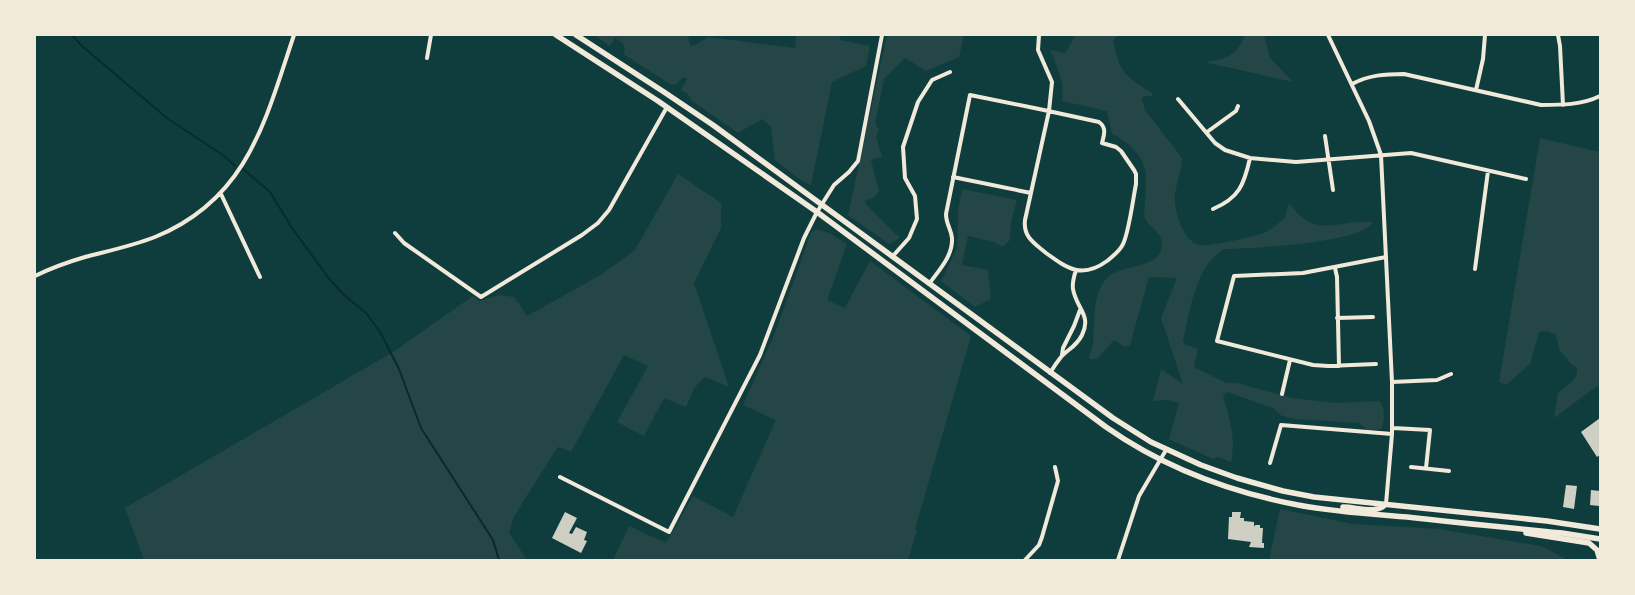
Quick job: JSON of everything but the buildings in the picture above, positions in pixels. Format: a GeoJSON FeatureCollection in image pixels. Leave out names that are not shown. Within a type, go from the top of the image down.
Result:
{"type":"FeatureCollection","features":[{"type":"Feature","properties":{"kind":"main road"},"geometry":{"type":"LineString","coordinates":[[556,35],[667,107],[816,212],[1124,440],[1160,459],[1233,489],[1280,501],[1324,508],[1600,539]]}},
{"type":"Feature","properties":{"kind":"main road"},"geometry":{"type":"LineString","coordinates":[[576,35],[669,95],[1050,373],[1126,427],[1166,450],[1221,473],[1266,487],[1314,497],[1547,521],[1600,529]]}},
{"type":"Feature","properties":{"kind":"main road"},"geometry":{"type":"LineString","coordinates":[[1324,508],[1346,507],[1375,510],[1381,509],[1386,504]]}},
{"type":"Feature","properties":{"kind":"main road"},"geometry":{"type":"LineString","coordinates":[[1496,527],[1584,541],[1595,548],[1600,560]]}},
{"type":"Feature","properties":{"kind":"street"},"geometry":{"type":"LineString","coordinates":[[35,276],[56,266],[84,257],[123,248],[154,238],[177,227],[221,194],[242,165],[264,122],[294,35]]}},
{"type":"Feature","properties":{"kind":"street"},"geometry":{"type":"LineString","coordinates":[[427,58],[431,35]]}},
{"type":"Feature","properties":{"kind":"street"},"geometry":{"type":"LineString","coordinates":[[560,476],[669,532],[760,355],[804,238],[816,212],[834,185],[858,161],[882,35]]}},
{"type":"Feature","properties":{"kind":"street"},"geometry":{"type":"LineString","coordinates":[[929,284],[946,261],[950,252],[951,236],[946,223],[946,214],[970,95],[1048,111],[1099,122],[1105,130],[1102,143],[1119,149],[1136,174],[1136,184],[1123,245],[1115,254],[1094,269],[1085,271],[1062,265],[1026,236],[1024,226],[1048,111],[1052,82],[1039,53],[1039,35]]}},
{"type":"Feature","properties":{"kind":"street"},"geometry":{"type":"LineString","coordinates":[[1328,35],[1372,128],[1380,155],[1393,428],[1386,504]]}},
{"type":"Feature","properties":{"kind":"street"},"geometry":{"type":"LineString","coordinates":[[1476,90],[1483,59],[1485,35]]}},
{"type":"Feature","properties":{"kind":"street"},"geometry":{"type":"LineString","coordinates":[[1558,35],[1563,105]]}},
{"type":"Feature","properties":{"kind":"street"},"geometry":{"type":"LineString","coordinates":[[892,257],[909,238],[917,219],[915,196],[905,178],[903,147],[918,102],[932,80],[950,72]]}},
{"type":"Feature","properties":{"kind":"street"},"geometry":{"type":"LineString","coordinates":[[1352,84],[1365,77],[1383,74],[1404,74],[1541,105],[1563,105],[1592,100],[1600,96]]}},
{"type":"Feature","properties":{"kind":"street"},"geometry":{"type":"LineString","coordinates":[[1178,99],[1215,143],[1225,150],[1250,158],[1296,162],[1411,153],[1526,179]]}},
{"type":"Feature","properties":{"kind":"street"},"geometry":{"type":"LineString","coordinates":[[1207,132],[1236,111],[1238,106]]}},
{"type":"Feature","properties":{"kind":"street"},"geometry":{"type":"LineString","coordinates":[[395,233],[404,243],[481,297],[582,235],[598,222],[609,210],[667,107]]}},
{"type":"Feature","properties":{"kind":"street"},"geometry":{"type":"LineString","coordinates":[[1325,136],[1334,190]]}},
{"type":"Feature","properties":{"kind":"street"},"geometry":{"type":"LineString","coordinates":[[1213,209],[1225,204],[1234,197],[1244,183],[1250,158]]}},
{"type":"Feature","properties":{"kind":"street"},"geometry":{"type":"LineString","coordinates":[[1475,269],[1488,171]]}},
{"type":"Feature","properties":{"kind":"street"},"geometry":{"type":"LineString","coordinates":[[953,177],[1031,193]]}},
{"type":"Feature","properties":{"kind":"street"},"geometry":{"type":"LineString","coordinates":[[221,194],[260,277]]}},
{"type":"Feature","properties":{"kind":"street"},"geometry":{"type":"LineString","coordinates":[[1376,364],[1312,365],[1217,341],[1234,276],[1303,273],[1386,257]]}},
{"type":"Feature","properties":{"kind":"street"},"geometry":{"type":"LineString","coordinates":[[1335,268],[1337,277],[1338,366]]}},
{"type":"Feature","properties":{"kind":"street"},"geometry":{"type":"LineString","coordinates":[[1050,373],[1062,355],[1074,347],[1084,332],[1085,316],[1080,310],[1072,286],[1076,270]]}},
{"type":"Feature","properties":{"kind":"street"},"geometry":{"type":"LineString","coordinates":[[1062,355],[1063,348],[1080,310]]}},
{"type":"Feature","properties":{"kind":"street"},"geometry":{"type":"LineString","coordinates":[[1337,318],[1373,317]]}},
{"type":"Feature","properties":{"kind":"street"},"geometry":{"type":"LineString","coordinates":[[1282,394],[1290,360]]}},
{"type":"Feature","properties":{"kind":"street"},"geometry":{"type":"LineString","coordinates":[[1392,382],[1436,380],[1451,374]]}},
{"type":"Feature","properties":{"kind":"street"},"geometry":{"type":"LineString","coordinates":[[1270,463],[1281,426],[1392,434]]}},
{"type":"Feature","properties":{"kind":"street"},"geometry":{"type":"LineString","coordinates":[[1393,428],[1430,430],[1426,468]]}},
{"type":"Feature","properties":{"kind":"street"},"geometry":{"type":"LineString","coordinates":[[1118,560],[1139,496],[1166,450]]}},
{"type":"Feature","properties":{"kind":"street"},"geometry":{"type":"LineString","coordinates":[[1024,560],[1038,545],[1042,537],[1058,481],[1055,467]]}},
{"type":"Feature","properties":{"kind":"street"},"geometry":{"type":"LineString","coordinates":[[1411,467],[1449,471]]}},
{"type":"Feature","properties":{"kind":"shaded area"},"geometry":{"type":"Polygon","coordinates":[[[594,35],[688,35],[690,46],[708,37],[795,48],[796,35],[841,35],[840,40],[870,46],[866,66],[832,82],[811,185],[802,181],[775,160],[771,127],[762,119],[738,133],[691,100],[688,94],[681,90],[687,79],[683,77],[676,85],[670,84],[623,54],[625,50],[623,43],[615,38],[610,46],[594,35]]]}},
{"type":"Feature","properties":{"kind":"shaded area"},"geometry":{"type":"Polygon","coordinates":[[[887,35],[964,35],[959,57],[926,71],[905,58],[884,79],[875,123],[879,130],[876,137],[882,157],[871,160],[879,191],[865,203],[900,238],[889,244],[848,215],[887,35]]]}},
{"type":"Feature","properties":{"kind":"shaded area"},"geometry":{"type":"Polygon","coordinates":[[[1075,35],[1118,35],[1113,41],[1121,67],[1130,78],[1152,93],[1152,96],[1144,96],[1142,100],[1145,110],[1182,158],[1175,192],[1175,204],[1182,228],[1194,243],[1211,245],[1263,233],[1285,218],[1288,205],[1290,204],[1299,215],[1318,225],[1373,223],[1363,230],[1326,240],[1279,246],[1224,249],[1214,256],[1200,278],[1191,304],[1183,341],[1186,345],[1198,349],[1195,368],[1227,383],[1237,383],[1292,398],[1335,403],[1380,401],[1384,415],[1381,429],[1367,430],[1359,423],[1296,419],[1282,416],[1273,408],[1227,392],[1223,397],[1233,437],[1231,462],[1218,457],[1213,459],[1169,439],[1179,403],[1167,400],[1153,401],[1161,369],[1183,384],[1161,318],[1177,278],[1149,277],[1130,345],[1125,347],[1114,340],[1097,359],[1089,357],[1093,344],[1096,301],[1106,279],[1112,274],[1155,259],[1160,253],[1162,245],[1160,236],[1144,216],[1146,175],[1141,158],[1128,144],[1112,134],[1107,111],[1062,101],[1061,81],[1050,50],[1066,53],[1075,35]]]}},
{"type":"Feature","properties":{"kind":"shaded area"},"geometry":{"type":"Polygon","coordinates":[[[1245,35],[1264,35],[1270,58],[1293,82],[1205,62],[1219,60],[1230,55],[1242,42],[1245,35]]]}},
{"type":"Feature","properties":{"kind":"shaded area"},"geometry":{"type":"Polygon","coordinates":[[[1540,138],[1600,152],[1600,384],[1554,418],[1558,393],[1574,379],[1577,372],[1577,368],[1571,364],[1559,349],[1556,335],[1547,331],[1539,332],[1530,364],[1506,385],[1499,382],[1540,138]]]}},
{"type":"Feature","properties":{"kind":"shaded area"},"geometry":{"type":"Polygon","coordinates":[[[678,174],[721,203],[721,228],[694,283],[729,387],[705,377],[695,387],[686,407],[664,398],[644,436],[617,422],[648,366],[624,355],[571,452],[560,447],[557,448],[513,519],[509,533],[527,560],[144,560],[125,508],[393,352],[473,296],[479,301],[499,295],[514,297],[527,316],[599,276],[635,250],[678,174]]]}},
{"type":"Feature","properties":{"kind":"shaded area"},"geometry":{"type":"Polygon","coordinates":[[[962,189],[1017,200],[1011,222],[1010,240],[1002,247],[994,242],[968,236],[962,265],[988,270],[991,299],[975,307],[941,281],[957,248],[958,211],[962,189]]]}},
{"type":"Feature","properties":{"kind":"shaded area"},"geometry":{"type":"Polygon","coordinates":[[[816,229],[831,234],[847,244],[827,300],[845,308],[870,261],[971,336],[915,529],[917,530],[908,560],[613,560],[629,526],[666,543],[693,496],[733,517],[776,420],[743,405],[775,333],[811,233],[816,229]]]}},
{"type":"Feature","properties":{"kind":"shaded area"},"geometry":{"type":"Polygon","coordinates":[[[1280,509],[1353,524],[1439,529],[1541,546],[1568,560],[1269,560],[1280,509]]]}},
{"type":"Feature","properties":{"kind":"waterway"},"geometry":{"type":"LineString","coordinates":[[72,35],[82,46],[168,119],[223,155],[235,166]]}},
{"type":"Feature","properties":{"kind":"waterway"},"geometry":{"type":"LineString","coordinates":[[243,169],[270,192],[292,228],[327,276],[343,294],[366,313],[380,332],[399,369],[421,428],[493,540],[499,560]]}}]}
